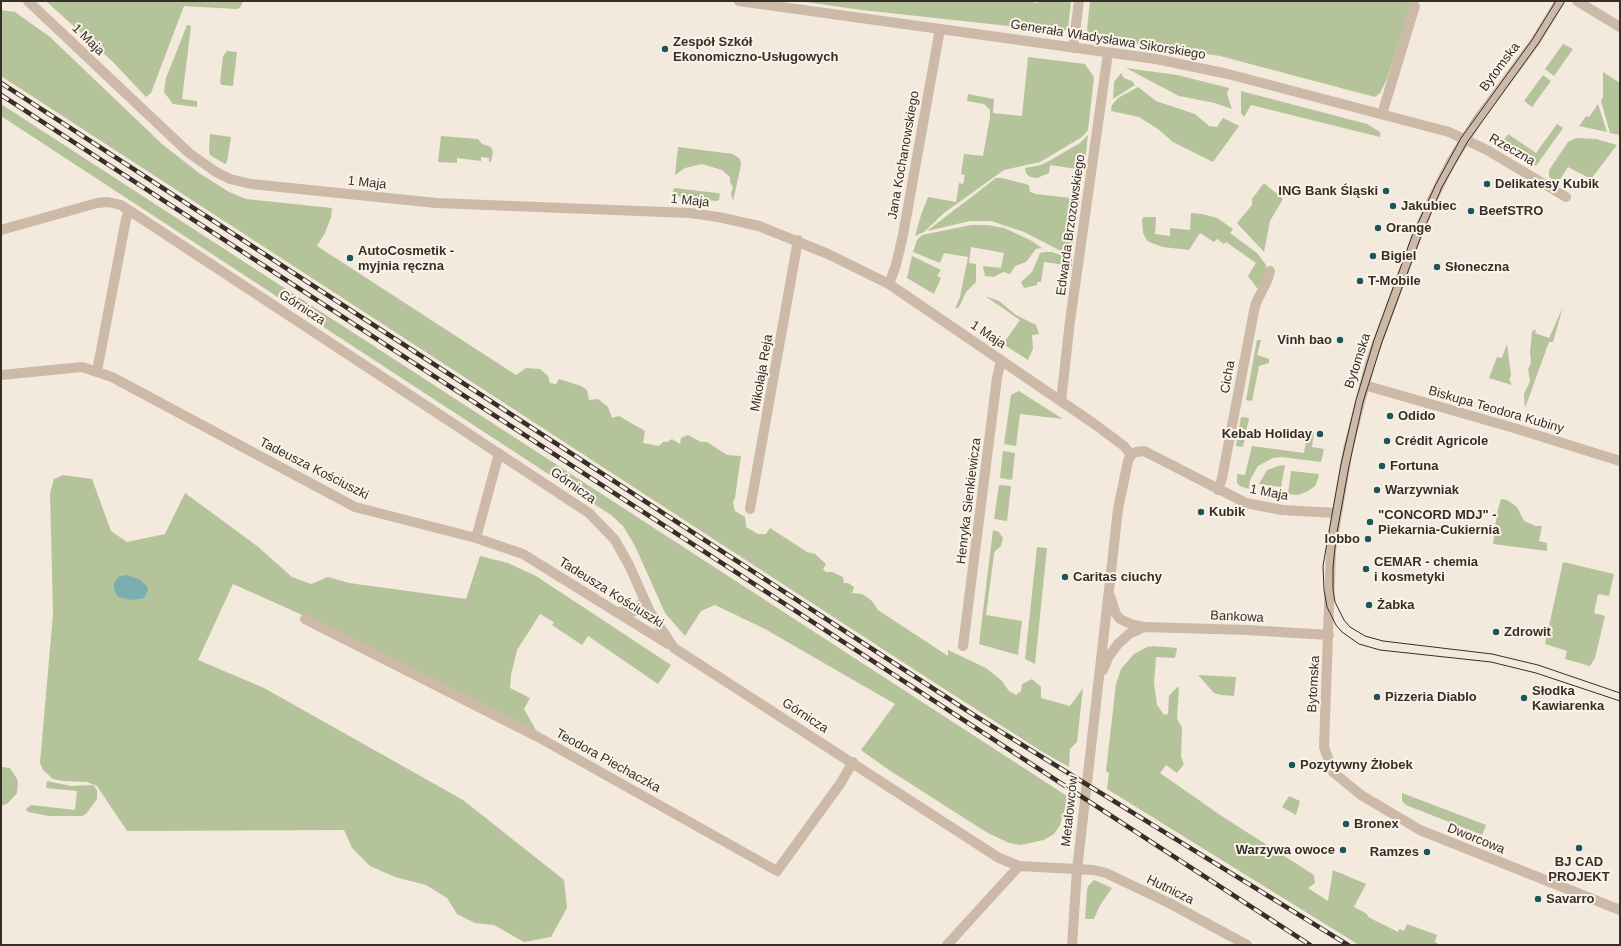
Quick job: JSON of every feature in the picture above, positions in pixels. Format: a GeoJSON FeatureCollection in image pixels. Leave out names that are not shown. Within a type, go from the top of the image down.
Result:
{"type":"FeatureCollection","features":[{"type":"Feature","properties":{"kind":"street","name":"1 Maja"},"geometry":{"type":"LineString","coordinates":[[28,1],[190,153],[216,172],[240,182],[325,193],[452,204],[690,213],[752,224],[798,240],[889,284],[1061,401],[1124,446],[1131,455],[1136,452],[1144,451],[1246,503],[1282,510],[1337,513]]}},
{"type":"Feature","properties":{"kind":"street","name":"Generała Władysława Sikorskiego"},"geometry":{"type":"LineString","coordinates":[[739,1],[1156,59],[1204,68],[1449,132],[1465,140]]}},
{"type":"Feature","properties":{"kind":"street"},"geometry":{"type":"LineString","coordinates":[[1073,48],[1079,1]]}},
{"type":"Feature","properties":{"kind":"street","name":"Bytomska"},"geometry":{"type":"LineString","coordinates":[[1333,772],[1324,747],[1329,635],[1329,571],[1346,460],[1364,385],[1378,341],[1424,217],[1445,174],[1478,119],[1535,42],[1560,1]]}},
{"type":"Feature","properties":{"kind":"street"},"geometry":{"type":"LineString","coordinates":[[1577,1],[1620,26]]}},
{"type":"Feature","properties":{"kind":"street"},"geometry":{"type":"LineString","coordinates":[[1382,114],[1415,6]]}},
{"type":"Feature","properties":{"kind":"street","name":"Jana Kochanowskiego"},"geometry":{"type":"LineString","coordinates":[[889,284],[896,265],[903,235],[940,29]]}},
{"type":"Feature","properties":{"kind":"street","name":"Edwarda Brzozowskiego"},"geometry":{"type":"LineString","coordinates":[[1061,401],[1070,320],[1108,53]]}},
{"type":"Feature","properties":{"kind":"street","name":"Rzeczna"},"geometry":{"type":"LineString","coordinates":[[1465,140],[1487,150],[1566,197]]}},
{"type":"Feature","properties":{"kind":"street","name":"Górnicza"},"geometry":{"type":"LineString","coordinates":[[1,230],[97,203],[114,203],[129,210],[574,501],[600,522],[615,540],[629,565],[644,599],[661,630],[674,648],[853,762],[999,858],[1019,866],[1077,870]]}},
{"type":"Feature","properties":{"kind":"street"},"geometry":{"type":"LineString","coordinates":[[97,371],[126,218],[129,210]]}},
{"type":"Feature","properties":{"kind":"street","name":"Mikołaja Reja"},"geometry":{"type":"LineString","coordinates":[[750,509],[798,240]]}},
{"type":"Feature","properties":{"kind":"street","name":"Cicha"},"geometry":{"type":"LineString","coordinates":[[1218,490],[1222,478],[1254,311],[1256,303],[1267,282],[1270,271]]}},
{"type":"Feature","properties":{"kind":"street","name":"Henryka Sienkiewicza"},"geometry":{"type":"LineString","coordinates":[[963,646],[997,378],[1002,360]]}},
{"type":"Feature","properties":{"kind":"street","name":"Tadeusza Kościuszki"},"geometry":{"type":"LineString","coordinates":[[1,375],[82,367],[112,377],[355,507],[476,538],[523,554],[619,612],[674,648]]}},
{"type":"Feature","properties":{"kind":"street","name":"Biskupa Teodora Kubiny"},"geometry":{"type":"LineString","coordinates":[[1364,385],[1514,428],[1620,461]]}},
{"type":"Feature","properties":{"kind":"street"},"geometry":{"type":"LineString","coordinates":[[476,538],[499,453]]}},
{"type":"Feature","properties":{"kind":"street","name":"Metalowców"},"geometry":{"type":"LineString","coordinates":[[1072,945],[1077,870],[1118,509],[1128,461],[1131,455]]}},
{"type":"Feature","properties":{"kind":"street","name":"Bankowa"},"geometry":{"type":"LineString","coordinates":[[1109,588],[1116,614],[1120,619],[1131,624],[1144,626],[1329,635]]}},
{"type":"Feature","properties":{"kind":"street"},"geometry":{"type":"LineString","coordinates":[[619,612],[637,611],[644,599]]}},
{"type":"Feature","properties":{"kind":"street","name":"Teodora Piechaczka"},"geometry":{"type":"LineString","coordinates":[[305,619],[538,737],[777,871],[840,784],[853,762]]}},
{"type":"Feature","properties":{"kind":"street","name":"Metalowców"},"geometry":{"type":"LineString","coordinates":[[1099,681],[1109,656],[1118,644],[1129,634],[1144,626]]}},
{"type":"Feature","properties":{"kind":"street","name":"Dworcowa"},"geometry":{"type":"LineString","coordinates":[[1333,772],[1361,795],[1420,830],[1620,910]]}},
{"type":"Feature","properties":{"kind":"street"},"geometry":{"type":"LineString","coordinates":[[947,945],[1019,866]]}},
{"type":"Feature","properties":{"kind":"street","name":"Hutnicza"},"geometry":{"type":"LineString","coordinates":[[1077,870],[1106,873],[1169,903],[1247,945]]}},
{"type":"Feature","properties":{"kind":"green space"},"geometry":{"type":"Polygon","coordinates":[[[46,1],[243,1],[240,8],[236,9],[184,6],[151,93],[146,97],[113,62],[46,1]]]}},
{"type":"Feature","properties":{"kind":"green space"},"geometry":{"type":"Polygon","coordinates":[[[799,1],[1028,1],[1038,3],[1039,1],[1071,1],[1068,28],[1064,32],[862,10],[799,1]]]}},
{"type":"Feature","properties":{"kind":"green space"},"geometry":{"type":"Polygon","coordinates":[[[1090,1],[1410,1],[1412,3],[1387,79],[1380,93],[1375,97],[1220,56],[1090,36],[1087,30],[1090,1]]]}},
{"type":"Feature","properties":{"kind":"green space"},"geometry":{"type":"Polygon","coordinates":[[[1,10],[15,12],[50,37],[162,144],[199,173],[229,192],[246,199],[332,208],[331,217],[325,233],[317,246],[516,375],[526,368],[540,369],[548,376],[550,383],[556,384],[559,379],[581,386],[587,390],[589,400],[598,399],[608,407],[612,418],[619,416],[645,431],[643,443],[659,446],[663,442],[667,442],[672,439],[680,444],[681,438],[688,435],[701,442],[707,442],[727,455],[741,456],[735,498],[733,502],[735,511],[745,517],[746,527],[758,534],[766,534],[770,528],[807,552],[815,554],[826,564],[823,569],[826,572],[832,572],[843,577],[844,583],[848,583],[854,587],[852,593],[862,594],[872,601],[878,610],[948,656],[948,650],[986,668],[1002,681],[1009,691],[1016,695],[1021,691],[1022,684],[1032,679],[1041,687],[1041,698],[1070,706],[1083,688],[1077,742],[1070,749],[1069,767],[1041,751],[918,672],[1,76],[1,10]]]}},
{"type":"Feature","properties":{"kind":"green space"},"geometry":{"type":"Polygon","coordinates":[[[187,25],[191,26],[182,99],[197,101],[197,107],[173,104],[164,92],[166,78],[187,25]]]}},
{"type":"Feature","properties":{"kind":"green space"},"geometry":{"type":"Polygon","coordinates":[[[1563,44],[1573,49],[1554,76],[1545,69],[1563,44]]]}},
{"type":"Feature","properties":{"kind":"green space"},"geometry":{"type":"Polygon","coordinates":[[[227,51],[237,52],[233,86],[222,85],[220,83],[223,56],[227,51]]]}},
{"type":"Feature","properties":{"kind":"green space"},"geometry":{"type":"Polygon","coordinates":[[[1028,57],[1085,64],[1094,77],[1088,130],[1082,137],[1040,162],[1004,170],[944,213],[924,232],[915,236],[928,197],[956,202],[959,183],[963,184],[965,175],[961,174],[964,154],[983,156],[990,110],[984,104],[967,101],[968,94],[994,99],[993,113],[1022,116],[1028,57]]]}},
{"type":"Feature","properties":{"kind":"green space"},"geometry":{"type":"Polygon","coordinates":[[[1126,68],[1177,75],[1229,88],[1227,94],[1232,109],[1215,103],[1179,96],[1126,68]]]}},
{"type":"Feature","properties":{"kind":"green space"},"geometry":{"type":"Polygon","coordinates":[[[1603,72],[1620,83],[1620,135],[1610,133],[1601,101],[1603,97],[1603,72]]]}},
{"type":"Feature","properties":{"kind":"green space"},"geometry":{"type":"Polygon","coordinates":[[[1121,73],[1124,78],[1132,81],[1135,85],[1113,99],[1114,82],[1121,73]]]}},
{"type":"Feature","properties":{"kind":"green space"},"geometry":{"type":"Polygon","coordinates":[[[1543,75],[1551,81],[1532,107],[1524,101],[1543,75]]]}},
{"type":"Feature","properties":{"kind":"green space"},"geometry":{"type":"Polygon","coordinates":[[[1138,87],[1156,101],[1195,114],[1209,126],[1217,127],[1223,118],[1239,126],[1213,162],[1173,142],[1158,129],[1139,117],[1111,111],[1112,105],[1118,98],[1138,87]]]}},
{"type":"Feature","properties":{"kind":"green space"},"geometry":{"type":"Polygon","coordinates":[[[1241,91],[1367,124],[1380,132],[1380,137],[1251,105],[1244,117],[1241,113],[1241,91]]]}},
{"type":"Feature","properties":{"kind":"green space"},"geometry":{"type":"Polygon","coordinates":[[[1,104],[1067,796],[1060,825],[1054,834],[1044,840],[1021,845],[1009,843],[986,832],[886,768],[861,750],[895,704],[765,629],[715,605],[701,611],[685,636],[665,613],[635,546],[623,526],[611,515],[1,116],[1,104]]]}},
{"type":"Feature","properties":{"kind":"green space"},"geometry":{"type":"Polygon","coordinates":[[[1598,104],[1607,132],[1579,126],[1586,116],[1589,117],[1598,104]]]}},
{"type":"Feature","properties":{"kind":"green space"},"geometry":{"type":"Polygon","coordinates":[[[1557,124],[1563,128],[1536,166],[1510,149],[1507,152],[1500,146],[1508,134],[1536,153],[1557,124]]]}},
{"type":"Feature","properties":{"kind":"green space"},"geometry":{"type":"Polygon","coordinates":[[[210,134],[231,137],[227,162],[225,164],[210,155],[210,134]]]}},
{"type":"Feature","properties":{"kind":"green space"},"geometry":{"type":"Polygon","coordinates":[[[1088,135],[1084,170],[1050,165],[1049,173],[1037,178],[1030,177],[1026,173],[1025,168],[1041,165],[1049,161],[1080,143],[1088,135]]]}},
{"type":"Feature","properties":{"kind":"green space"},"geometry":{"type":"Polygon","coordinates":[[[441,136],[478,139],[482,144],[491,147],[493,152],[491,162],[489,162],[489,158],[481,157],[481,161],[457,158],[457,163],[438,162],[441,136]]]}},
{"type":"Feature","properties":{"kind":"green space"},"geometry":{"type":"Polygon","coordinates":[[[1576,138],[1596,139],[1617,145],[1591,179],[1568,167],[1558,183],[1549,177],[1549,170],[1568,142],[1576,138]]]}},
{"type":"Feature","properties":{"kind":"green space"},"geometry":{"type":"Polygon","coordinates":[[[678,147],[733,154],[740,159],[741,165],[733,201],[731,193],[733,187],[730,182],[730,177],[722,170],[702,164],[685,168],[675,175],[678,147]]]}},
{"type":"Feature","properties":{"kind":"green space"},"geometry":{"type":"Polygon","coordinates":[[[996,178],[1002,178],[1029,185],[1030,192],[1036,194],[1080,199],[1072,254],[1063,252],[1024,232],[991,221],[970,221],[927,231],[996,178]]]}},
{"type":"Feature","properties":{"kind":"green space"},"geometry":{"type":"Polygon","coordinates":[[[1264,183],[1283,199],[1270,221],[1264,252],[1237,223],[1252,205],[1252,199],[1264,183]]]}},
{"type":"Feature","properties":{"kind":"green space"},"geometry":{"type":"Polygon","coordinates":[[[674,188],[717,193],[720,194],[719,200],[680,197],[673,192],[674,188]]]}},
{"type":"Feature","properties":{"kind":"green space"},"geometry":{"type":"Polygon","coordinates":[[[1191,213],[1217,218],[1233,229],[1230,233],[1257,253],[1266,265],[1266,270],[1259,288],[1257,288],[1248,276],[1256,263],[1226,242],[1224,244],[1217,239],[1214,242],[1200,233],[1189,250],[1163,247],[1149,242],[1143,233],[1142,219],[1144,217],[1156,217],[1155,234],[1170,236],[1170,228],[1190,230],[1191,213]]]}},
{"type":"Feature","properties":{"kind":"green space"},"geometry":{"type":"Polygon","coordinates":[[[971,225],[987,225],[1004,228],[1032,241],[1042,248],[1036,249],[1026,262],[1015,266],[1010,274],[1003,272],[994,277],[985,276],[983,266],[1001,268],[1004,253],[971,247],[969,263],[976,264],[976,282],[966,292],[959,307],[955,309],[960,297],[968,257],[944,253],[940,263],[913,252],[917,240],[922,235],[971,225]]]}},
{"type":"Feature","properties":{"kind":"green space"},"geometry":{"type":"Polygon","coordinates":[[[1052,252],[1072,259],[1072,266],[1044,262],[1041,282],[1037,282],[1037,285],[1024,288],[1021,282],[1032,272],[1040,253],[1052,252]]]}},
{"type":"Feature","properties":{"kind":"green space"},"geometry":{"type":"Polygon","coordinates":[[[912,256],[941,270],[937,276],[941,278],[934,294],[907,278],[912,256]]]}},
{"type":"Feature","properties":{"kind":"green space"},"geometry":{"type":"Polygon","coordinates":[[[985,296],[999,301],[1016,315],[1036,325],[1039,334],[1032,335],[1033,349],[1028,360],[1003,344],[1020,320],[985,296]]]}},
{"type":"Feature","properties":{"kind":"green space"},"geometry":{"type":"Polygon","coordinates":[[[1563,307],[1553,342],[1549,342],[1525,408],[1524,394],[1530,381],[1528,369],[1531,363],[1530,352],[1532,332],[1536,330],[1535,333],[1549,338],[1563,307]]]}},
{"type":"Feature","properties":{"kind":"green space"},"geometry":{"type":"Polygon","coordinates":[[[1257,340],[1261,340],[1257,355],[1269,359],[1269,363],[1259,366],[1252,401],[1246,400],[1257,340]]]}},
{"type":"Feature","properties":{"kind":"green space"},"geometry":{"type":"Polygon","coordinates":[[[1507,344],[1511,376],[1509,379],[1512,385],[1489,378],[1497,357],[1502,358],[1507,344]]]}},
{"type":"Feature","properties":{"kind":"green space"},"geometry":{"type":"Polygon","coordinates":[[[1019,391],[1063,419],[1020,414],[1016,446],[1004,444],[1011,395],[1019,391]]]}},
{"type":"Feature","properties":{"kind":"green space"},"geometry":{"type":"Polygon","coordinates":[[[1241,417],[1249,418],[1243,447],[1236,446],[1241,417]]]}},
{"type":"Feature","properties":{"kind":"green space"},"geometry":{"type":"Polygon","coordinates":[[[1308,430],[1314,432],[1312,447],[1324,449],[1321,462],[1281,457],[1273,458],[1258,466],[1250,480],[1249,489],[1240,486],[1237,483],[1237,474],[1245,475],[1252,446],[1304,453],[1308,430]]]}},
{"type":"Feature","properties":{"kind":"green space"},"geometry":{"type":"Polygon","coordinates":[[[1003,451],[1015,453],[1012,480],[1000,478],[1003,451]]]}},
{"type":"Feature","properties":{"kind":"green space"},"geometry":{"type":"Polygon","coordinates":[[[1285,465],[1281,487],[1259,484],[1267,470],[1285,465]]]}},
{"type":"Feature","properties":{"kind":"green space"},"geometry":{"type":"Polygon","coordinates":[[[1291,471],[1319,474],[1315,486],[1298,495],[1288,494],[1291,471]]]}},
{"type":"Feature","properties":{"kind":"green space"},"geometry":{"type":"Polygon","coordinates":[[[63,475],[92,479],[111,531],[127,542],[165,534],[185,493],[257,546],[292,577],[311,584],[328,577],[349,583],[466,599],[480,556],[508,563],[536,576],[671,665],[658,684],[588,636],[582,645],[552,625],[554,622],[540,614],[517,650],[511,675],[510,688],[530,698],[524,709],[537,732],[300,614],[233,584],[198,660],[264,688],[463,800],[564,880],[567,908],[551,937],[524,942],[494,925],[475,923],[457,914],[447,898],[426,885],[395,877],[370,866],[352,848],[344,830],[127,831],[97,786],[87,782],[53,779],[43,770],[40,763],[53,614],[50,493],[54,479],[63,475]]]}},
{"type":"Feature","properties":{"kind":"green space"},"geometry":{"type":"Polygon","coordinates":[[[999,485],[1011,486],[1007,521],[994,519],[999,485]]]}},
{"type":"Feature","properties":{"kind":"green space"},"geometry":{"type":"Polygon","coordinates":[[[1501,499],[1507,500],[1517,507],[1524,521],[1536,526],[1542,526],[1539,541],[1547,543],[1547,551],[1493,544],[1497,513],[1501,499]]]}},
{"type":"Feature","properties":{"kind":"green space"},"geometry":{"type":"Polygon","coordinates":[[[993,530],[999,532],[1003,538],[1001,546],[995,551],[994,554],[986,615],[1022,621],[1018,655],[979,644],[993,530]]]}},
{"type":"Feature","properties":{"kind":"green space"},"geometry":{"type":"Polygon","coordinates":[[[1037,547],[1047,548],[1035,664],[1025,659],[1037,547]]]}},
{"type":"Feature","properties":{"kind":"green space"},"geometry":{"type":"Polygon","coordinates":[[[1563,562],[1614,574],[1609,596],[1598,594],[1594,613],[1605,616],[1595,658],[1590,666],[1565,659],[1567,651],[1545,644],[1563,562]]]}},
{"type":"Feature","properties":{"kind":"green space"},"geometry":{"type":"Polygon","coordinates":[[[1147,647],[1177,648],[1175,658],[1156,657],[1154,683],[1157,705],[1164,715],[1168,714],[1169,696],[1177,687],[1179,688],[1177,719],[1182,727],[1181,757],[1184,764],[1177,773],[1166,765],[1160,773],[1223,817],[1314,875],[1315,883],[1308,888],[1328,901],[1333,870],[1366,884],[1354,907],[1367,914],[1368,917],[1398,932],[1399,929],[1404,931],[1407,924],[1437,935],[1435,942],[1440,945],[1359,945],[1107,789],[1109,773],[1106,771],[1116,684],[1121,669],[1134,654],[1147,647]]]}},
{"type":"Feature","properties":{"kind":"green space"},"geometry":{"type":"Polygon","coordinates":[[[1198,675],[1236,677],[1234,696],[1214,693],[1198,675]]]}},
{"type":"Feature","properties":{"kind":"green space"},"geometry":{"type":"Polygon","coordinates":[[[1,767],[10,768],[18,783],[17,793],[8,803],[1,806],[1,767]]]}},
{"type":"Feature","properties":{"kind":"green space"},"geometry":{"type":"Polygon","coordinates":[[[47,781],[71,786],[93,785],[97,790],[97,799],[86,814],[82,816],[49,816],[28,812],[26,809],[31,805],[75,810],[77,791],[46,788],[47,781]]]}},
{"type":"Feature","properties":{"kind":"green space"},"geometry":{"type":"Polygon","coordinates":[[[1402,793],[1486,825],[1482,835],[1406,805],[1402,801],[1402,793]]]}},
{"type":"Feature","properties":{"kind":"green space"},"geometry":{"type":"Polygon","coordinates":[[[1289,796],[1300,801],[1296,815],[1282,807],[1289,796]]]}},
{"type":"Feature","properties":{"kind":"green space"},"geometry":{"type":"Polygon","coordinates":[[[1094,880],[1112,888],[1099,907],[1094,919],[1085,919],[1087,890],[1088,886],[1094,880]]]}},
{"type":"Feature","properties":{"kind":"water"},"geometry":{"type":"Polygon","coordinates":[[[126,575],[139,579],[147,586],[148,590],[144,598],[131,600],[118,597],[114,589],[114,584],[118,577],[126,575]]]}},
{"type":"Feature","properties":{"kind":"tram line"},"geometry":{"type":"LineString","coordinates":[[1556,1],[1532,40],[1461,138],[1436,184],[1412,236],[1374,340],[1356,400],[1341,464],[1323,566],[1324,590],[1327,607],[1336,625],[1342,632],[1359,644],[1380,650],[1491,662],[1536,673],[1620,701]]}},
{"type":"Feature","properties":{"kind":"tram line"},"geometry":{"type":"LineString","coordinates":[[1565,1],[1538,44],[1468,141],[1442,187],[1420,239],[1382,342],[1363,402],[1349,466],[1336,538],[1333,567],[1333,589],[1335,602],[1344,620],[1350,627],[1365,636],[1383,641],[1492,654],[1538,665],[1620,693]]}},
{"type":"Feature","properties":{"kind":"railway"},"geometry":{"type":"LineString","coordinates":[[1,83],[977,717],[1348,945]]}},
{"type":"Feature","properties":{"kind":"railway"},"geometry":{"type":"LineString","coordinates":[[1,95],[1310,945]]}},
{"type":"Feature","properties":{"kind":"place","name":"Zespół Szkół Ekonomiczno-Usługowych"},"geometry":{"type":"Point","coordinates":[665,49]}},
{"type":"Feature","properties":{"kind":"place","name":"Delikatesy Kubik"},"geometry":{"type":"Point","coordinates":[1487,184]}},
{"type":"Feature","properties":{"kind":"place","name":"ING Bank Śląski"},"geometry":{"type":"Point","coordinates":[1386,191]}},
{"type":"Feature","properties":{"kind":"place","name":"Jakubiec"},"geometry":{"type":"Point","coordinates":[1393,206]}},
{"type":"Feature","properties":{"kind":"place","name":"BeefSTRO"},"geometry":{"type":"Point","coordinates":[1471,211]}},
{"type":"Feature","properties":{"kind":"place","name":"Orange"},"geometry":{"type":"Point","coordinates":[1378,228]}},
{"type":"Feature","properties":{"kind":"place","name":"Bigiel"},"geometry":{"type":"Point","coordinates":[1373,256]}},
{"type":"Feature","properties":{"kind":"place","name":"AutoCosmetik - myjnia ręczna"},"geometry":{"type":"Point","coordinates":[350,258]}},
{"type":"Feature","properties":{"kind":"place","name":"Słoneczna"},"geometry":{"type":"Point","coordinates":[1437,267]}},
{"type":"Feature","properties":{"kind":"place","name":"T-Mobile"},"geometry":{"type":"Point","coordinates":[1360,281]}},
{"type":"Feature","properties":{"kind":"place","name":"Vinh bao"},"geometry":{"type":"Point","coordinates":[1340,340]}},
{"type":"Feature","properties":{"kind":"place","name":"Odido"},"geometry":{"type":"Point","coordinates":[1390,416]}},
{"type":"Feature","properties":{"kind":"place","name":"Kebab Holiday"},"geometry":{"type":"Point","coordinates":[1320,434]}},
{"type":"Feature","properties":{"kind":"place","name":"Crédit Agricole"},"geometry":{"type":"Point","coordinates":[1387,441]}},
{"type":"Feature","properties":{"kind":"place","name":"Fortuna"},"geometry":{"type":"Point","coordinates":[1382,466]}},
{"type":"Feature","properties":{"kind":"place","name":"Warzywniak"},"geometry":{"type":"Point","coordinates":[1377,490]}},
{"type":"Feature","properties":{"kind":"place","name":"Kubik"},"geometry":{"type":"Point","coordinates":[1201,512]}},
{"type":"Feature","properties":{"kind":"place","name":"\"CONCORD MDJ\" - Piekarnia-Cukiernia"},"geometry":{"type":"Point","coordinates":[1370,522]}},
{"type":"Feature","properties":{"kind":"place","name":"lobbo"},"geometry":{"type":"Point","coordinates":[1368,539]}},
{"type":"Feature","properties":{"kind":"place","name":"CEMAR - chemia i kosmetyki"},"geometry":{"type":"Point","coordinates":[1366,569]}},
{"type":"Feature","properties":{"kind":"place","name":"Caritas ciuchy"},"geometry":{"type":"Point","coordinates":[1065,577]}},
{"type":"Feature","properties":{"kind":"place","name":"Żabka"},"geometry":{"type":"Point","coordinates":[1369,605]}},
{"type":"Feature","properties":{"kind":"place","name":"Zdrowit"},"geometry":{"type":"Point","coordinates":[1496,632]}},
{"type":"Feature","properties":{"kind":"place","name":"Pizzeria Diablo"},"geometry":{"type":"Point","coordinates":[1377,697]}},
{"type":"Feature","properties":{"kind":"place","name":"Słodka Kawiarenka"},"geometry":{"type":"Point","coordinates":[1524,698]}},
{"type":"Feature","properties":{"kind":"place","name":"Pozytywny Żłobek"},"geometry":{"type":"Point","coordinates":[1292,765]}},
{"type":"Feature","properties":{"kind":"place","name":"Bronex"},"geometry":{"type":"Point","coordinates":[1346,824]}},
{"type":"Feature","properties":{"kind":"place","name":"BJ CAD PROJEKT"},"geometry":{"type":"Point","coordinates":[1579,848]}},
{"type":"Feature","properties":{"kind":"place","name":"Warzywa owoce"},"geometry":{"type":"Point","coordinates":[1343,850]}},
{"type":"Feature","properties":{"kind":"place","name":"Ramzes"},"geometry":{"type":"Point","coordinates":[1427,852]}},
{"type":"Feature","properties":{"kind":"place","name":"Savarro"},"geometry":{"type":"Point","coordinates":[1538,899]}}]}
